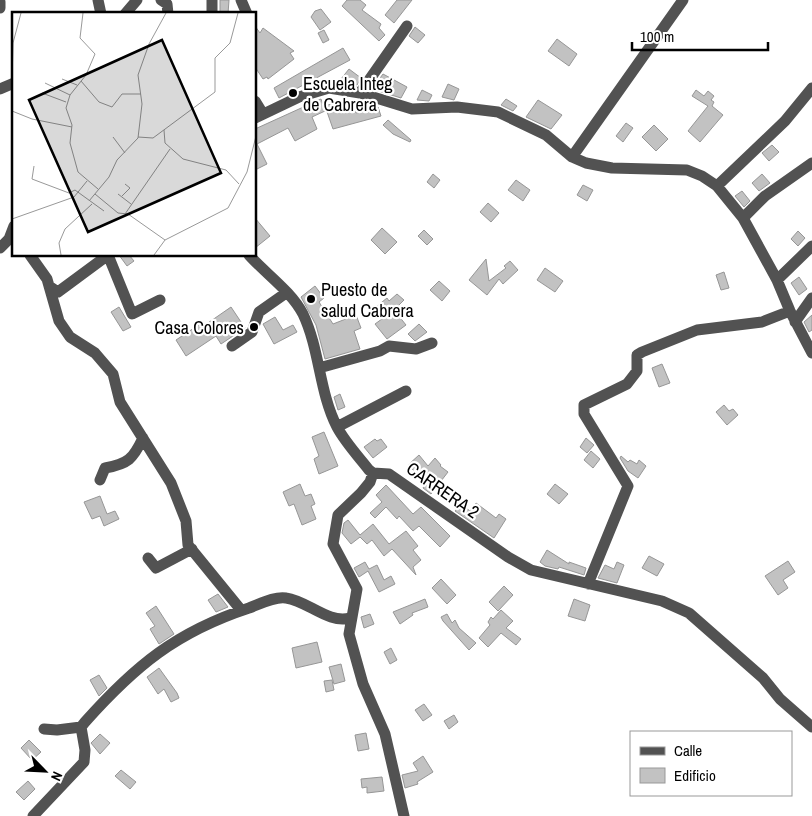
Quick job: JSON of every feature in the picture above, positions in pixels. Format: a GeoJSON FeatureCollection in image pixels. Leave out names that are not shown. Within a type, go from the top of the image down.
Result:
{"type":"FeatureCollection","features":[{"type":"Feature","properties":{"kind":"street"},"geometry":{"type":"LineString","coordinates":[[127,12],[137,0]]}},
{"type":"Feature","properties":{"kind":"street"},"geometry":{"type":"LineString","coordinates":[[161,0],[167,4],[168,12]]}},
{"type":"Feature","properties":{"kind":"street"},"geometry":{"type":"LineString","coordinates":[[241,0],[246,12]]}},
{"type":"Feature","properties":{"kind":"street"},"geometry":{"type":"LineString","coordinates":[[572,157],[683,0]]}},
{"type":"Feature","properties":{"kind":"street"},"geometry":{"type":"LineString","coordinates":[[0,2],[0,8]]}},
{"type":"Feature","properties":{"kind":"street"},"geometry":{"type":"LineString","coordinates":[[360,93],[407,26]]}},
{"type":"Feature","properties":{"kind":"street"},"geometry":{"type":"LineString","coordinates":[[0,88],[12,84]]}},
{"type":"Feature","properties":{"kind":"street"},"geometry":{"type":"LineString","coordinates":[[259,116],[315,90],[329,88],[360,93],[403,107],[430,110],[457,107],[498,112],[546,135],[572,157],[586,163],[612,168],[687,170],[702,176],[717,186],[743,218],[777,280],[795,322],[812,353]]}},
{"type":"Feature","properties":{"kind":"street"},"geometry":{"type":"LineString","coordinates":[[717,186],[785,121],[812,88]]}},
{"type":"Feature","properties":{"kind":"street"},"geometry":{"type":"LineString","coordinates":[[743,218],[765,196],[812,163]]}},
{"type":"Feature","properties":{"kind":"street"},"geometry":{"type":"LineString","coordinates":[[0,248],[10,239],[12,232]]}},
{"type":"Feature","properties":{"kind":"street"},"geometry":{"type":"LineString","coordinates":[[777,280],[812,246]]}},
{"type":"Feature","properties":{"kind":"street"},"geometry":{"type":"LineString","coordinates":[[31,256],[48,279],[59,321],[70,337],[95,353],[113,374],[120,402],[171,483],[186,521],[188,545],[241,610]]}},
{"type":"Feature","properties":{"kind":"street"},"geometry":{"type":"LineString","coordinates":[[49,286],[58,292],[107,256]]}},
{"type":"Feature","properties":{"kind":"street"},"geometry":{"type":"LineString","coordinates":[[108,256],[132,314],[160,300]]}},
{"type":"Feature","properties":{"kind":"street"},"geometry":{"type":"LineString","coordinates":[[250,256],[302,312],[310,331],[337,427],[373,473],[361,493],[338,515],[333,544],[357,589],[350,618],[349,634],[363,684],[385,734],[404,816]]}},
{"type":"Feature","properties":{"kind":"street"},"geometry":{"type":"LineString","coordinates":[[232,346],[252,332],[259,312],[286,293]]}},
{"type":"Feature","properties":{"kind":"street"},"geometry":{"type":"LineString","coordinates":[[795,322],[812,298]]}},
{"type":"Feature","properties":{"kind":"street"},"geometry":{"type":"LineString","coordinates":[[588,584],[628,486],[584,414],[584,405],[627,384],[637,371],[637,355],[642,352],[697,330],[762,322],[790,311]]}},
{"type":"Feature","properties":{"kind":"street"},"geometry":{"type":"LineString","coordinates":[[319,368],[380,351],[389,346],[416,349],[432,343]]}},
{"type":"Feature","properties":{"kind":"street"},"geometry":{"type":"LineString","coordinates":[[337,427],[406,391]]}},
{"type":"Feature","properties":{"kind":"street"},"geometry":{"type":"LineString","coordinates":[[100,480],[105,468],[123,465],[136,454],[143,438]]}},
{"type":"Feature","properties":{"kind":"street","name":"CARRERA 2"},"geometry":{"type":"LineString","coordinates":[[373,473],[388,474],[508,557],[531,570],[662,601],[689,613],[763,678],[780,698],[812,727]]}},
{"type":"Feature","properties":{"kind":"street"},"geometry":{"type":"LineString","coordinates":[[148,558],[156,568],[192,550]]}},
{"type":"Feature","properties":{"kind":"street"},"geometry":{"type":"LineString","coordinates":[[44,729],[56,730],[81,727],[125,678],[158,651],[216,620],[241,610],[279,598],[286,598],[337,619],[350,618]]}},
{"type":"Feature","properties":{"kind":"street"},"geometry":{"type":"LineString","coordinates":[[33,816],[84,762],[85,750],[81,727]]}},
{"type":"Feature","properties":{"kind":"building"},"geometry":{"type":"Polygon","coordinates":[[[220,0],[229,0],[228,12],[220,12],[220,0]]]}},
{"type":"Feature","properties":{"kind":"building"},"geometry":{"type":"Polygon","coordinates":[[[347,0],[360,0],[366,5],[362,10],[381,24],[379,28],[385,35],[379,41],[342,6],[347,0]]]}},
{"type":"Feature","properties":{"kind":"building"},"geometry":{"type":"Polygon","coordinates":[[[397,0],[412,0],[394,23],[385,15],[397,0]]]}},
{"type":"Feature","properties":{"kind":"building"},"geometry":{"type":"Polygon","coordinates":[[[321,9],[331,22],[320,30],[311,17],[315,11],[321,9]]]}},
{"type":"Feature","properties":{"kind":"building"},"geometry":{"type":"Polygon","coordinates":[[[256,27],[260,33],[263,28],[294,51],[290,53],[294,59],[268,79],[267,77],[263,79],[256,68],[256,27]]]}},
{"type":"Feature","properties":{"kind":"building"},"geometry":{"type":"Polygon","coordinates":[[[415,27],[425,35],[418,43],[409,36],[415,27]]]}},
{"type":"Feature","properties":{"kind":"building"},"geometry":{"type":"Polygon","coordinates":[[[324,30],[329,40],[323,43],[318,33],[324,30]]]}},
{"type":"Feature","properties":{"kind":"building"},"geometry":{"type":"Polygon","coordinates":[[[557,39],[577,54],[569,66],[548,51],[557,39]]]}},
{"type":"Feature","properties":{"kind":"building"},"geometry":{"type":"Polygon","coordinates":[[[343,48],[350,60],[279,98],[274,88],[343,48]]]}},
{"type":"Feature","properties":{"kind":"building"},"geometry":{"type":"Polygon","coordinates":[[[349,69],[361,78],[357,85],[347,83],[341,79],[349,69]]]}},
{"type":"Feature","properties":{"kind":"building"},"geometry":{"type":"Polygon","coordinates":[[[383,74],[407,87],[401,98],[372,89],[383,74]]]}},
{"type":"Feature","properties":{"kind":"building"},"geometry":{"type":"Polygon","coordinates":[[[448,84],[459,89],[454,100],[442,97],[448,84]]]}},
{"type":"Feature","properties":{"kind":"building"},"geometry":{"type":"Polygon","coordinates":[[[422,90],[432,95],[429,101],[417,100],[422,90]]]}},
{"type":"Feature","properties":{"kind":"building"},"geometry":{"type":"Polygon","coordinates":[[[696,90],[704,96],[708,91],[714,96],[711,100],[714,102],[712,106],[723,115],[700,142],[688,131],[708,106],[692,96],[696,90]]]}},
{"type":"Feature","properties":{"kind":"building"},"geometry":{"type":"Polygon","coordinates":[[[321,99],[325,111],[312,117],[317,129],[295,141],[288,128],[257,144],[267,164],[256,170],[256,129],[321,99]]]}},
{"type":"Feature","properties":{"kind":"building"},"geometry":{"type":"Polygon","coordinates":[[[346,99],[349,110],[354,108],[356,113],[378,107],[381,116],[333,129],[325,106],[346,99]]]}},
{"type":"Feature","properties":{"kind":"building"},"geometry":{"type":"Polygon","coordinates":[[[506,99],[517,106],[513,111],[501,105],[506,99]]]}},
{"type":"Feature","properties":{"kind":"building"},"geometry":{"type":"Polygon","coordinates":[[[538,100],[562,115],[551,129],[526,117],[538,100]]]}},
{"type":"Feature","properties":{"kind":"building"},"geometry":{"type":"Polygon","coordinates":[[[388,120],[411,140],[410,142],[393,134],[383,125],[388,120]]]}},
{"type":"Feature","properties":{"kind":"building"},"geometry":{"type":"Polygon","coordinates":[[[626,123],[633,128],[623,142],[616,136],[626,123]]]}},
{"type":"Feature","properties":{"kind":"building"},"geometry":{"type":"Polygon","coordinates":[[[654,125],[668,139],[656,151],[642,137],[654,125]]]}},
{"type":"Feature","properties":{"kind":"building"},"geometry":{"type":"Polygon","coordinates":[[[772,145],[779,152],[769,161],[762,153],[772,145]]]}},
{"type":"Feature","properties":{"kind":"building"},"geometry":{"type":"Polygon","coordinates":[[[433,174],[440,180],[434,188],[427,182],[433,174]]]}},
{"type":"Feature","properties":{"kind":"building"},"geometry":{"type":"Polygon","coordinates":[[[762,174],[770,183],[759,191],[752,183],[762,174]]]}},
{"type":"Feature","properties":{"kind":"building"},"geometry":{"type":"Polygon","coordinates":[[[516,180],[530,190],[523,201],[508,190],[516,180]]]}},
{"type":"Feature","properties":{"kind":"building"},"geometry":{"type":"Polygon","coordinates":[[[583,185],[593,190],[587,201],[577,195],[583,185]]]}},
{"type":"Feature","properties":{"kind":"building"},"geometry":{"type":"Polygon","coordinates":[[[742,191],[750,201],[744,207],[735,196],[742,191]]]}},
{"type":"Feature","properties":{"kind":"building"},"geometry":{"type":"Polygon","coordinates":[[[488,203],[499,213],[491,222],[480,212],[488,203]]]}},
{"type":"Feature","properties":{"kind":"building"},"geometry":{"type":"Polygon","coordinates":[[[256,219],[270,236],[256,247],[256,219]]]}},
{"type":"Feature","properties":{"kind":"building"},"geometry":{"type":"Polygon","coordinates":[[[382,228],[397,242],[385,254],[371,240],[382,228]]]}},
{"type":"Feature","properties":{"kind":"building"},"geometry":{"type":"Polygon","coordinates":[[[424,230],[433,239],[427,245],[418,236],[424,230]]]}},
{"type":"Feature","properties":{"kind":"building"},"geometry":{"type":"Polygon","coordinates":[[[798,231],[805,238],[798,246],[791,239],[798,231]]]}},
{"type":"Feature","properties":{"kind":"building"},"geometry":{"type":"Polygon","coordinates":[[[120,256],[130,256],[134,261],[127,266],[120,256]]]}},
{"type":"Feature","properties":{"kind":"building"},"geometry":{"type":"Polygon","coordinates":[[[486,259],[489,281],[506,268],[504,266],[510,261],[518,270],[503,284],[499,279],[487,295],[469,280],[486,259]]]}},
{"type":"Feature","properties":{"kind":"building"},"geometry":{"type":"Polygon","coordinates":[[[545,268],[563,281],[555,292],[537,280],[545,268]]]}},
{"type":"Feature","properties":{"kind":"building"},"geometry":{"type":"Polygon","coordinates":[[[724,272],[729,288],[721,290],[716,275],[724,272]]]}},
{"type":"Feature","properties":{"kind":"building"},"geometry":{"type":"Polygon","coordinates":[[[799,277],[807,289],[799,295],[791,283],[799,277]]]}},
{"type":"Feature","properties":{"kind":"building"},"geometry":{"type":"Polygon","coordinates":[[[439,281],[450,291],[442,301],[430,290],[439,281]]]}},
{"type":"Feature","properties":{"kind":"building"},"geometry":{"type":"Polygon","coordinates":[[[315,286],[324,298],[319,302],[333,324],[356,315],[361,328],[354,331],[360,349],[325,359],[316,325],[301,297],[315,286]]]}},
{"type":"Feature","properties":{"kind":"building"},"geometry":{"type":"Polygon","coordinates":[[[397,294],[404,300],[394,310],[406,325],[387,339],[375,324],[386,316],[377,306],[387,298],[389,301],[397,294]]]}},
{"type":"Feature","properties":{"kind":"building"},"geometry":{"type":"Polygon","coordinates":[[[119,307],[131,327],[123,331],[111,312],[119,307]]]}},
{"type":"Feature","properties":{"kind":"building"},"geometry":{"type":"Polygon","coordinates":[[[231,307],[245,328],[221,344],[216,336],[186,356],[176,340],[203,322],[205,325],[231,307]]]}},
{"type":"Feature","properties":{"kind":"building"},"geometry":{"type":"Polygon","coordinates":[[[812,315],[812,330],[809,332],[804,322],[812,315]]]}},
{"type":"Feature","properties":{"kind":"building"},"geometry":{"type":"Polygon","coordinates":[[[275,317],[283,330],[293,325],[297,332],[274,344],[263,324],[275,317]]]}},
{"type":"Feature","properties":{"kind":"building"},"geometry":{"type":"Polygon","coordinates":[[[419,324],[427,332],[415,341],[408,334],[419,324]]]}},
{"type":"Feature","properties":{"kind":"building"},"geometry":{"type":"Polygon","coordinates":[[[662,364],[670,383],[659,387],[652,368],[662,364]]]}},
{"type":"Feature","properties":{"kind":"building"},"geometry":{"type":"Polygon","coordinates":[[[340,394],[345,407],[338,410],[334,397],[340,394]]]}},
{"type":"Feature","properties":{"kind":"building"},"geometry":{"type":"Polygon","coordinates":[[[724,405],[729,411],[733,409],[738,415],[727,425],[716,412],[724,405]]]}},
{"type":"Feature","properties":{"kind":"building"},"geometry":{"type":"Polygon","coordinates":[[[324,432],[338,466],[319,474],[314,459],[319,456],[312,437],[324,432]]]}},
{"type":"Feature","properties":{"kind":"building"},"geometry":{"type":"Polygon","coordinates":[[[586,438],[594,445],[587,453],[580,447],[586,438]]]}},
{"type":"Feature","properties":{"kind":"building"},"geometry":{"type":"Polygon","coordinates":[[[375,439],[377,441],[381,439],[387,447],[373,458],[364,447],[375,439]]]}},
{"type":"Feature","properties":{"kind":"building"},"geometry":{"type":"Polygon","coordinates":[[[591,451],[600,459],[593,468],[584,460],[591,451]]]}},
{"type":"Feature","properties":{"kind":"building"},"geometry":{"type":"Polygon","coordinates":[[[419,455],[428,466],[435,458],[440,466],[448,472],[431,494],[423,488],[426,483],[408,465],[419,455]]]}},
{"type":"Feature","properties":{"kind":"building"},"geometry":{"type":"Polygon","coordinates":[[[621,456],[628,462],[630,460],[637,464],[639,460],[646,466],[638,478],[628,471],[620,458],[621,456]]]}},
{"type":"Feature","properties":{"kind":"building"},"geometry":{"type":"Polygon","coordinates":[[[300,484],[305,496],[311,494],[315,504],[311,506],[316,519],[302,525],[294,504],[289,506],[283,492],[300,484]]]}},
{"type":"Feature","properties":{"kind":"building"},"geometry":{"type":"Polygon","coordinates":[[[555,484],[568,494],[559,504],[547,494],[555,484]]]}},
{"type":"Feature","properties":{"kind":"building"},"geometry":{"type":"Polygon","coordinates":[[[386,485],[413,514],[421,507],[450,536],[440,547],[419,526],[413,531],[399,516],[397,519],[386,507],[375,518],[370,513],[382,502],[376,495],[386,485]]]}},
{"type":"Feature","properties":{"kind":"building"},"geometry":{"type":"Polygon","coordinates":[[[100,496],[107,514],[115,511],[119,519],[104,526],[100,516],[92,519],[84,502],[100,496]]]}},
{"type":"Feature","properties":{"kind":"building"},"geometry":{"type":"Polygon","coordinates":[[[476,503],[496,518],[499,514],[506,519],[494,538],[455,511],[461,504],[470,511],[476,503]]]}},
{"type":"Feature","properties":{"kind":"building"},"geometry":{"type":"Polygon","coordinates":[[[348,520],[360,535],[373,524],[389,544],[406,531],[418,546],[413,550],[421,560],[413,567],[416,575],[392,549],[384,556],[372,540],[367,544],[360,537],[351,544],[342,533],[344,523],[348,520]]]}},
{"type":"Feature","properties":{"kind":"building"},"geometry":{"type":"Polygon","coordinates":[[[547,550],[569,564],[569,562],[586,568],[584,575],[559,567],[558,569],[545,566],[540,562],[547,550]]]}},
{"type":"Feature","properties":{"kind":"building"},"geometry":{"type":"Polygon","coordinates":[[[649,556],[664,564],[657,576],[642,568],[649,556]]]}},
{"type":"Feature","properties":{"kind":"building"},"geometry":{"type":"Polygon","coordinates":[[[788,561],[795,572],[783,580],[788,588],[778,595],[765,576],[788,561]]]}},
{"type":"Feature","properties":{"kind":"building"},"geometry":{"type":"Polygon","coordinates":[[[365,562],[369,569],[377,565],[384,580],[391,576],[395,584],[379,592],[368,571],[359,577],[354,568],[365,562]]]}},
{"type":"Feature","properties":{"kind":"building"},"geometry":{"type":"Polygon","coordinates":[[[617,562],[624,565],[617,583],[598,578],[605,565],[614,569],[617,562]]]}},
{"type":"Feature","properties":{"kind":"building"},"geometry":{"type":"Polygon","coordinates":[[[441,579],[456,595],[447,604],[432,588],[441,579]]]}},
{"type":"Feature","properties":{"kind":"building"},"geometry":{"type":"Polygon","coordinates":[[[504,586],[513,595],[498,611],[489,602],[504,586]]]}},
{"type":"Feature","properties":{"kind":"building"},"geometry":{"type":"Polygon","coordinates":[[[218,594],[228,607],[216,612],[208,600],[218,594]]]}},
{"type":"Feature","properties":{"kind":"building"},"geometry":{"type":"Polygon","coordinates":[[[425,599],[428,607],[412,613],[413,615],[400,624],[393,612],[425,599]]]}},
{"type":"Feature","properties":{"kind":"building"},"geometry":{"type":"Polygon","coordinates":[[[574,599],[590,605],[585,621],[568,616],[574,599]]]}},
{"type":"Feature","properties":{"kind":"building"},"geometry":{"type":"Polygon","coordinates":[[[156,606],[174,634],[159,644],[150,629],[155,626],[146,613],[156,606]]]}},
{"type":"Feature","properties":{"kind":"building"},"geometry":{"type":"Polygon","coordinates":[[[501,610],[513,621],[506,628],[521,639],[516,645],[501,633],[488,647],[479,638],[490,625],[488,622],[491,617],[493,619],[501,610]]]}},
{"type":"Feature","properties":{"kind":"building"},"geometry":{"type":"Polygon","coordinates":[[[370,614],[374,624],[364,628],[361,617],[370,614]]]}},
{"type":"Feature","properties":{"kind":"building"},"geometry":{"type":"Polygon","coordinates":[[[447,614],[452,623],[455,620],[459,628],[476,643],[469,650],[443,621],[441,617],[447,614]]]}},
{"type":"Feature","properties":{"kind":"building"},"geometry":{"type":"Polygon","coordinates":[[[317,642],[322,662],[296,668],[292,648],[317,642]]]}},
{"type":"Feature","properties":{"kind":"building"},"geometry":{"type":"Polygon","coordinates":[[[391,648],[397,660],[390,664],[384,652],[391,648]]]}},
{"type":"Feature","properties":{"kind":"building"},"geometry":{"type":"Polygon","coordinates":[[[341,664],[345,681],[334,684],[329,667],[341,664]]]}},
{"type":"Feature","properties":{"kind":"building"},"geometry":{"type":"Polygon","coordinates":[[[159,668],[179,698],[171,702],[164,689],[158,694],[147,677],[159,668]]]}},
{"type":"Feature","properties":{"kind":"building"},"geometry":{"type":"Polygon","coordinates":[[[99,675],[107,688],[99,696],[90,680],[99,675]]]}},
{"type":"Feature","properties":{"kind":"building"},"geometry":{"type":"Polygon","coordinates":[[[332,680],[334,690],[326,692],[324,681],[332,680]]]}},
{"type":"Feature","properties":{"kind":"building"},"geometry":{"type":"Polygon","coordinates":[[[424,704],[432,715],[423,721],[415,710],[424,704]]]}},
{"type":"Feature","properties":{"kind":"building"},"geometry":{"type":"Polygon","coordinates":[[[454,715],[458,722],[449,729],[444,721],[454,715]]]}},
{"type":"Feature","properties":{"kind":"building"},"geometry":{"type":"Polygon","coordinates":[[[366,733],[369,749],[358,751],[355,735],[366,733]]]}},
{"type":"Feature","properties":{"kind":"building"},"geometry":{"type":"Polygon","coordinates":[[[100,734],[110,743],[100,754],[91,743],[100,734]]]}},
{"type":"Feature","properties":{"kind":"building"},"geometry":{"type":"Polygon","coordinates":[[[29,740],[41,752],[32,760],[21,748],[29,740]]]}},
{"type":"Feature","properties":{"kind":"building"},"geometry":{"type":"Polygon","coordinates":[[[423,756],[433,772],[417,782],[418,784],[405,788],[402,775],[418,771],[413,763],[423,756]]]}},
{"type":"Feature","properties":{"kind":"building"},"geometry":{"type":"Polygon","coordinates":[[[121,770],[136,782],[130,789],[115,776],[121,770]]]}},
{"type":"Feature","properties":{"kind":"building"},"geometry":{"type":"Polygon","coordinates":[[[382,777],[384,791],[367,793],[367,787],[362,788],[361,779],[382,777]]]}},
{"type":"Feature","properties":{"kind":"building"},"geometry":{"type":"Polygon","coordinates":[[[28,781],[35,789],[24,800],[16,792],[28,781]]]}},
{"type":"Feature","properties":{"kind":"place","name":"Escuela Integ de Cabrera"},"geometry":{"type":"Point","coordinates":[293,93]}},
{"type":"Feature","properties":{"kind":"place","name":"Puesto de salud Cabrera"},"geometry":{"type":"Point","coordinates":[311,299]}},
{"type":"Feature","properties":{"kind":"place","name":"Casa Colores"},"geometry":{"type":"Point","coordinates":[254,327]}}]}
